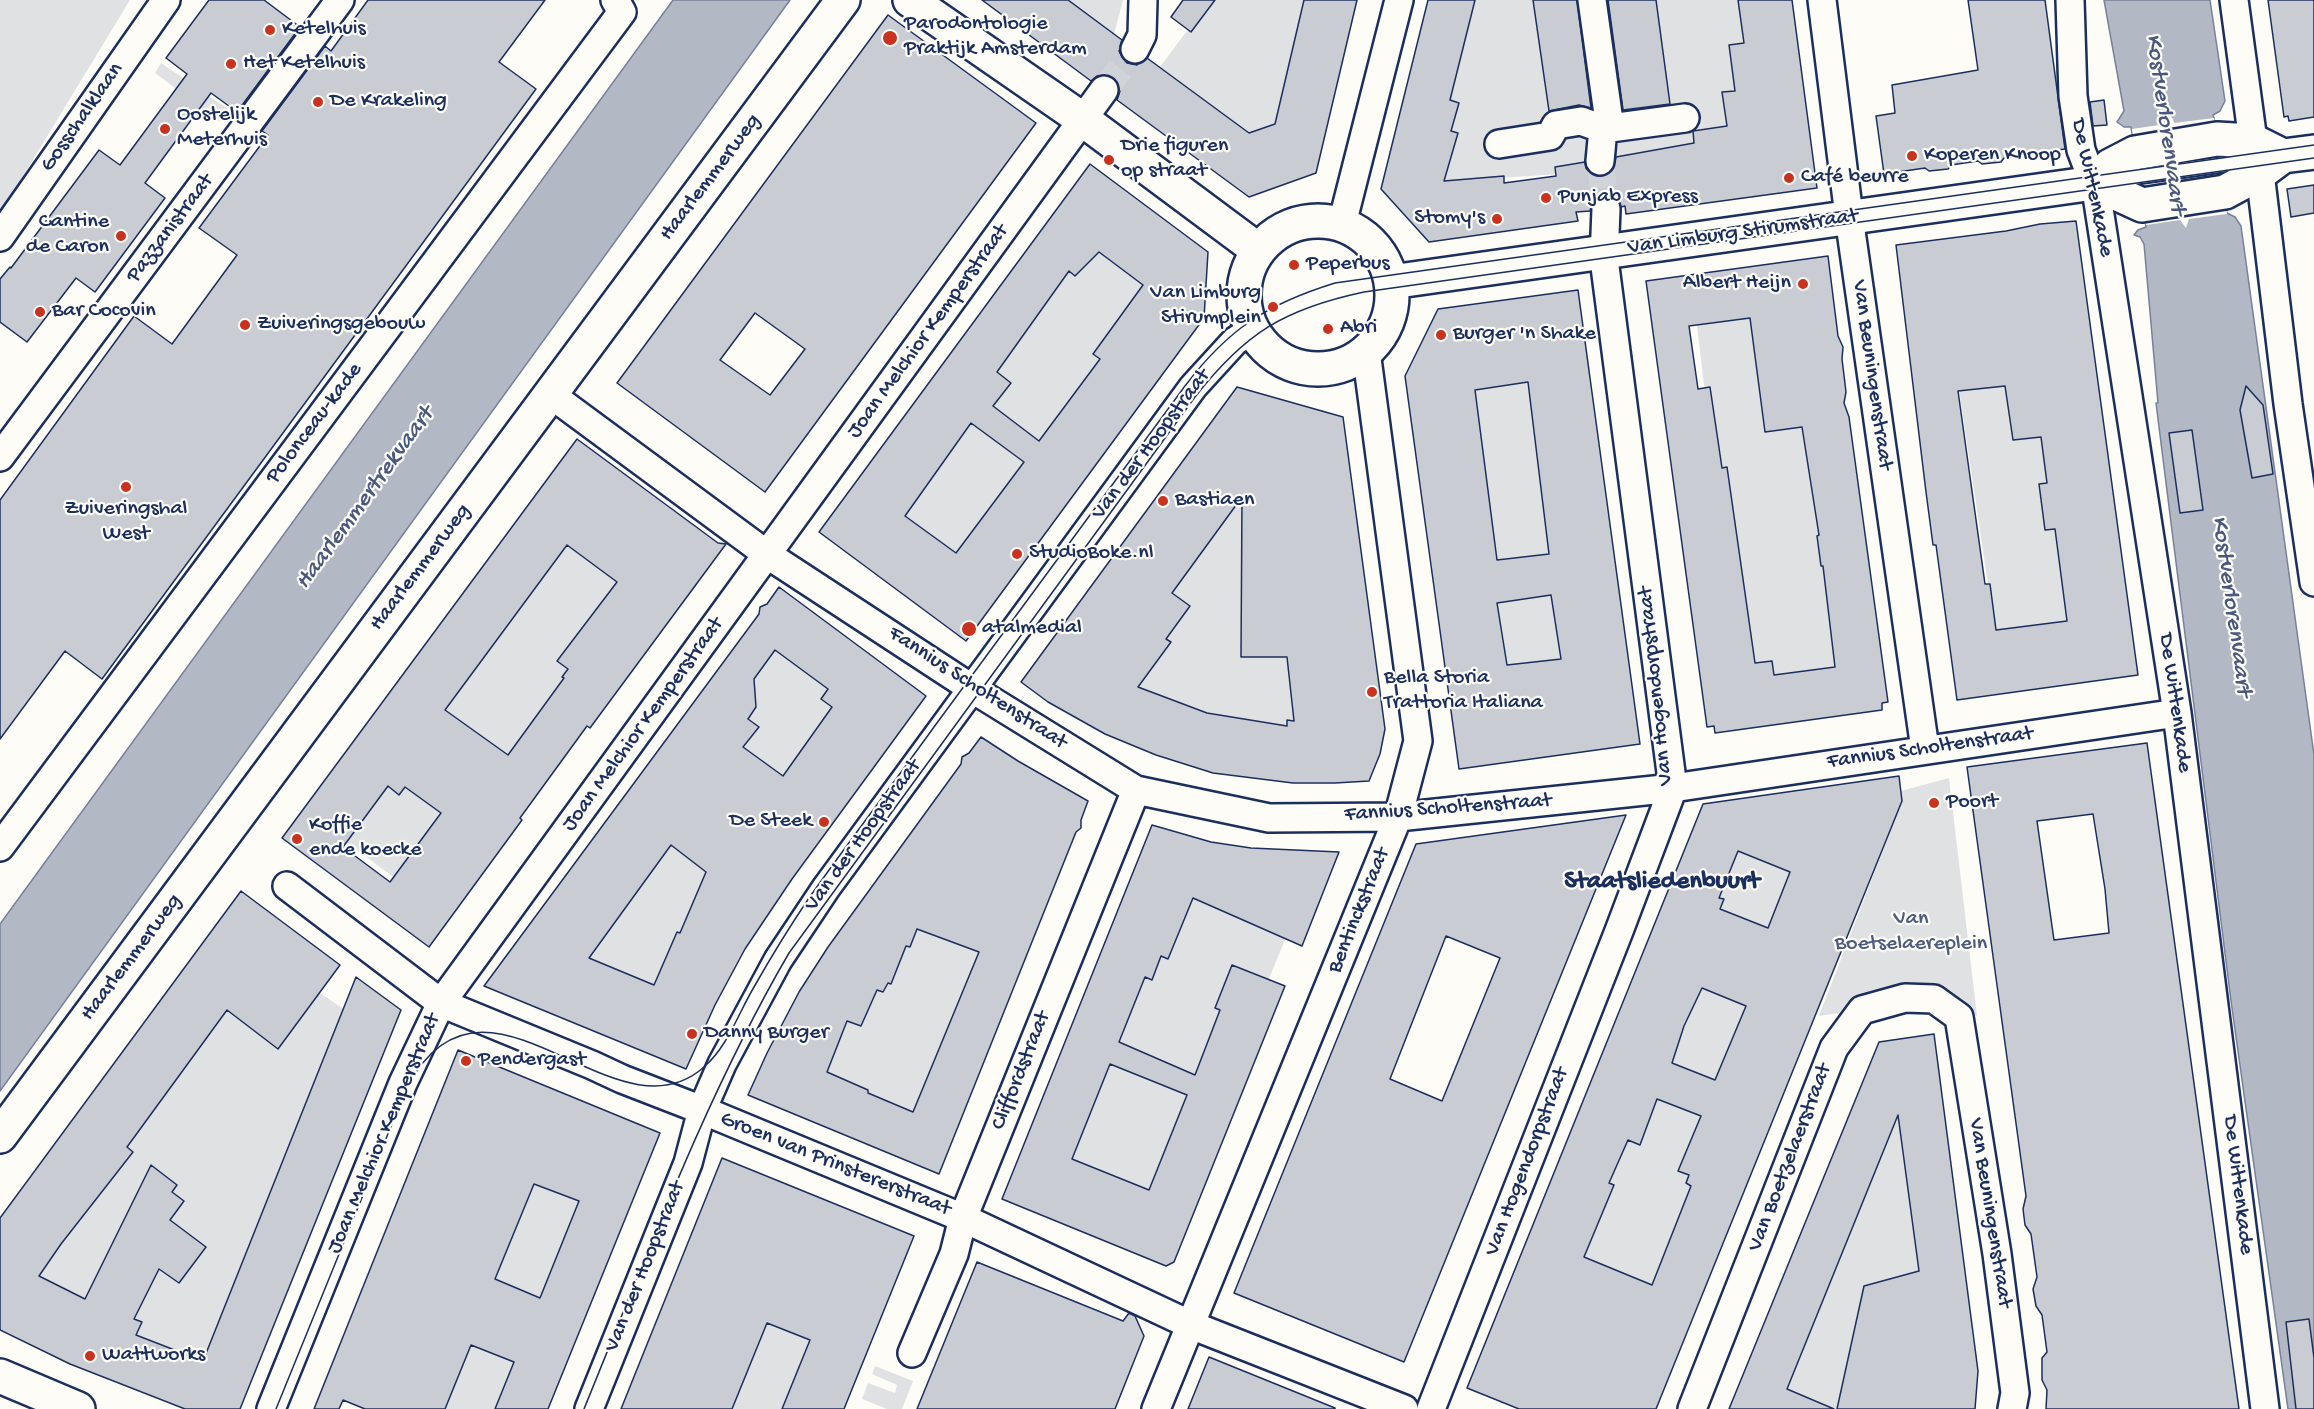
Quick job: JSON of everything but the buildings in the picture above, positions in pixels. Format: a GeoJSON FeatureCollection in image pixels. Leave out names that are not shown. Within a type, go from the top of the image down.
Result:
{"type":"FeatureCollection","features":[{"type":"Feature","properties":{"kind":"street","name":"Gosschalklaan"},"geometry":{"type":"LineString","coordinates":[[0,237],[166,0]]}},
{"type":"Feature","properties":{"kind":"street","name":"Pazzanistraat"},"geometry":{"type":"LineString","coordinates":[[0,457],[340,0]]}},
{"type":"Feature","properties":{"kind":"street","name":"Polonceau-kade"},"geometry":{"type":"LineString","coordinates":[[0,847],[622,12],[615,0]]}},
{"type":"Feature","properties":{"kind":"street","name":"Haarlemmerweg"},"geometry":{"type":"LineString","coordinates":[[0,1136],[843,0]]}},
{"type":"Feature","properties":{"kind":"street"},"geometry":{"type":"LineString","coordinates":[[910,0],[1082,119],[1258,250]]}},
{"type":"Feature","properties":{"kind":"street"},"geometry":{"type":"LineString","coordinates":[[1135,49],[1142,35],[1143,0]]}},
{"type":"Feature","properties":{"kind":"street"},"geometry":{"type":"LineString","coordinates":[[1342,224],[1399,0]]}},
{"type":"Feature","properties":{"kind":"street"},"geometry":{"type":"LineString","coordinates":[[1592,0],[1608,114],[1603,129],[1600,161]]}},
{"type":"Feature","properties":{"kind":"street","name":"Van Beuningenstraat"},"geometry":{"type":"LineString","coordinates":[[1822,0],[1849,218],[1925,749]]}},
{"type":"Feature","properties":{"kind":"street","name":"De Wittenkade"},"geometry":{"type":"LineString","coordinates":[[2070,0],[2073,96],[2081,150],[2094,183],[2177,713],[2265,1409]]}},
{"type":"Feature","properties":{"kind":"street"},"geometry":{"type":"LineString","coordinates":[[2234,0],[2273,156],[2288,404],[2314,582]]}},
{"type":"Feature","properties":{"kind":"street","name":"Joan Melchior Kemperstraat"},"geometry":{"type":"LineString","coordinates":[[271,1409],[403,1083],[441,1003],[1104,90]]}},
{"type":"Feature","properties":{"kind":"street"},"geometry":{"type":"LineString","coordinates":[[1499,144],[1550,136],[1556,125],[1581,121],[1603,129],[1685,118]]}},
{"type":"Feature","properties":{"kind":"street"},"geometry":{"type":"LineString","coordinates":[[2094,183],[2110,166],[2139,178],[2273,156]]}},
{"type":"Feature","properties":{"kind":"street"},"geometry":{"type":"LineString","coordinates":[[2094,183],[2273,156]]}},
{"type":"Feature","properties":{"kind":"street","name":"Van Limburg Stirumstraat"},"geometry":{"type":"LineString","coordinates":[[1391,282],[2094,183]]}},
{"type":"Feature","properties":{"kind":"street","name":"Van Hogendorpstraat"},"geometry":{"type":"LineString","coordinates":[[1431,1409],[1619,931],[1672,788],[1604,252],[1606,208]]}},
{"type":"Feature","properties":{"kind":"street"},"geometry":{"type":"LineString","coordinates":[[1319,220],[1342,224],[1358,232],[1372,243],[1382,258],[1391,282],[1392,299],[1388,319],[1380,336],[1366,351],[1344,365],[1318,369],[1292,365],[1269,351],[1252,330],[1245,312],[1243,291],[1247,269],[1258,250],[1275,234],[1296,224],[1319,220]]}},
{"type":"Feature","properties":{"kind":"street","name":"Van der Hoopstraat"},"geometry":{"type":"LineString","coordinates":[[589,1409],[688,1163],[702,1110],[722,1064],[783,951],[826,888],[1193,387],[1235,341],[1252,330]]}},
{"type":"Feature","properties":{"kind":"street","name":"Bentinckstraat"},"geometry":{"type":"LineString","coordinates":[[1156,1409],[1398,817],[1419,741],[1366,351]]}},
{"type":"Feature","properties":{"kind":"street","name":"Fannius Scholtenstraat"},"geometry":{"type":"LineString","coordinates":[[550,394],[768,555],[972,688],[1136,790],[1269,818],[1398,817],[1672,788],[2177,713]]}},
{"type":"Feature","properties":{"kind":"street","name":"Cliffordstraat"},"geometry":{"type":"LineString","coordinates":[[912,1353],[954,1254],[963,1218],[1136,790]]}},
{"type":"Feature","properties":{"kind":"street","name":"Groen van Prinstererstraat"},"geometry":{"type":"LineString","coordinates":[[287,886],[441,1003],[592,1065],[622,1080],[702,1110],[963,1218],[1191,1325],[1404,1409]]}},
{"type":"Feature","properties":{"kind":"street","name":"Van Boetzelaerstraat"},"geometry":{"type":"LineString","coordinates":[[1692,1409],[1834,1048],[1862,1010],[1905,998],[1934,999],[1959,1017]]}},
{"type":"Feature","properties":{"kind":"street","name":"Van Beuningenstraat"},"geometry":{"type":"LineString","coordinates":[[1959,1017],[1997,1254],[2015,1393],[2012,1409]]}},
{"type":"Feature","properties":{"kind":"street"},"geometry":{"type":"LineString","coordinates":[[0,1376],[78,1409]]}},
{"type":"Feature","properties":{"kind":"green space"},"geometry":{"type":"Polygon","coordinates":[[[0,0],[130,0],[0,214],[0,0]]]}},
{"type":"Feature","properties":{"kind":"green space"},"geometry":{"type":"Polygon","coordinates":[[[1057,0],[1123,0],[1112,42],[1057,0]]]}},
{"type":"Feature","properties":{"kind":"green space"},"geometry":{"type":"Polygon","coordinates":[[[1210,0],[1337,0],[1257,167],[1154,75],[1210,0]]]}},
{"type":"Feature","properties":{"kind":"green space"},"geometry":{"type":"Polygon","coordinates":[[[1468,0],[1760,0],[1778,159],[1427,183],[1468,0]]]}},
{"type":"Feature","properties":{"kind":"green space"},"geometry":{"type":"Polygon","coordinates":[[[161,63],[228,109],[219,121],[155,73],[161,63]]]}},
{"type":"Feature","properties":{"kind":"green space"},"geometry":{"type":"Polygon","coordinates":[[[1111,210],[1189,271],[969,596],[872,526],[1111,210]]]}},
{"type":"Feature","properties":{"kind":"green space"},"geometry":{"type":"Polygon","coordinates":[[[2062,250],[2115,654],[2001,671],[1942,276],[2062,250]]]}},
{"type":"Feature","properties":{"kind":"green space"},"geometry":{"type":"Polygon","coordinates":[[[1806,299],[1871,691],[1743,711],[1697,326],[1806,299]]]}},
{"type":"Feature","properties":{"kind":"green space"},"geometry":{"type":"Polygon","coordinates":[[[1553,328],[1607,726],[1496,739],[1444,349],[1553,328]]]}},
{"type":"Feature","properties":{"kind":"green space"},"geometry":{"type":"Polygon","coordinates":[[[1255,425],[1357,753],[1070,681],[1255,425]]]}},
{"type":"Feature","properties":{"kind":"green space"},"geometry":{"type":"Polygon","coordinates":[[[587,480],[685,553],[429,904],[332,831],[587,480]]]}},
{"type":"Feature","properties":{"kind":"green space"},"geometry":{"type":"Polygon","coordinates":[[[787,628],[894,721],[679,1027],[548,973],[787,628]]]}},
{"type":"Feature","properties":{"kind":"green space"},"geometry":{"type":"Polygon","coordinates":[[[990,774],[1061,820],[934,1140],[801,1084],[990,774]]]}},
{"type":"Feature","properties":{"kind":"green space","name":"Van Boetselaereplein"},"geometry":{"type":"Polygon","coordinates":[[[1949,778],[1977,1016],[1908,989],[1852,1011],[1819,1016],[1902,801],[1901,791],[1949,778]]]}},
{"type":"Feature","properties":{"kind":"green space"},"geometry":{"type":"Polygon","coordinates":[[[1850,798],[1618,1396],[1505,1350],[1720,823],[1850,798]]]}},
{"type":"Feature","properties":{"kind":"green space"},"geometry":{"type":"Polygon","coordinates":[[[1183,864],[1307,886],[1164,1234],[1058,1189],[1183,864]]]}},
{"type":"Feature","properties":{"kind":"green space"},"geometry":{"type":"Polygon","coordinates":[[[254,949],[369,1026],[222,1388],[11,1292],[254,949]]]}},
{"type":"Feature","properties":{"kind":"green space"},"geometry":{"type":"Polygon","coordinates":[[[1906,1059],[1942,1409],[1755,1409],[1906,1059]]]}},
{"type":"Feature","properties":{"kind":"green space"},"geometry":{"type":"Polygon","coordinates":[[[482,1107],[619,1153],[516,1409],[361,1409],[482,1107]]]}},
{"type":"Feature","properties":{"kind":"green space"},"geometry":{"type":"Polygon","coordinates":[[[756,1215],[884,1261],[822,1409],[671,1409],[756,1215]]]}},
{"type":"Feature","properties":{"kind":"green space"},"geometry":{"type":"Polygon","coordinates":[[[875,1366],[913,1381],[902,1409],[887,1409],[862,1399],[868,1383],[895,1393],[897,1385],[872,1374],[875,1366]]]}},
{"type":"Feature","properties":{"kind":"water","name":"Haarlemmertrekvaart"},"geometry":{"type":"Polygon","coordinates":[[[673,0],[790,0],[0,1091],[0,924],[673,0]]]}},
{"type":"Feature","properties":{"kind":"water","name":"Kostverlorenvaart"},"geometry":{"type":"Polygon","coordinates":[[[2104,0],[2210,0],[2225,101],[2220,111],[2213,115],[2227,213],[2235,217],[2241,226],[2314,755],[2314,1409],[2288,1409],[2231,1001],[2156,403],[2158,403],[2144,244],[2140,237],[2134,235],[2138,230],[2146,227],[2131,127],[2124,127],[2117,122],[2124,111],[2104,0]]]}},
{"type":"Feature","properties":{"kind":"pier"},"geometry":{"type":"Polygon","coordinates":[[[2170,116],[2174,123],[2214,118],[2227,214],[2189,219],[2186,228],[2180,220],[2146,225],[2132,129],[2166,124],[2170,116]]]}},
{"type":"Feature","properties":{"kind":"tunnel"},"geometry":{"type":"LineString","coordinates":[[1104,90],[1135,49]]}},
{"type":"Feature","properties":{"kind":"tunnel"},"geometry":{"type":"LineString","coordinates":[[1600,161],[1606,209]]}},
{"type":"Feature","properties":{"kind":"tram line"},"geometry":{"type":"LineString","coordinates":[[276,1409],[407,1087],[439,1047],[474,1033],[512,1037],[631,1083],[669,1085],[704,1067],[726,1040],[781,942],[840,855],[1185,386],[1217,349],[1251,321],[1289,300],[1335,283],[2314,145]]}},
{"type":"Feature","properties":{"kind":"tram line"},"geometry":{"type":"LineString","coordinates":[[584,1409],[654,1235],[704,1120],[730,1063],[789,953],[1195,397],[1213,375],[1249,340],[1289,316],[1311,307],[1364,292],[2314,158]]}},
{"type":"Feature","properties":{"kind":"place","name":"Ketelhuis"},"geometry":{"type":"Point","coordinates":[270,30]}},
{"type":"Feature","properties":{"kind":"place","name":"Parodontologie Praktijk Amsterdam"},"geometry":{"type":"Point","coordinates":[890,38]}},
{"type":"Feature","properties":{"kind":"place","name":"Het Ketelhuis"},"geometry":{"type":"Point","coordinates":[231,64]}},
{"type":"Feature","properties":{"kind":"place","name":"De Krakeling"},"geometry":{"type":"Point","coordinates":[318,102]}},
{"type":"Feature","properties":{"kind":"place","name":"Oostelijk Meterhuis"},"geometry":{"type":"Point","coordinates":[165,129]}},
{"type":"Feature","properties":{"kind":"place","name":"Koperen Knoop"},"geometry":{"type":"Point","coordinates":[1912,156]}},
{"type":"Feature","properties":{"kind":"place","name":"Drie figuren op straat"},"geometry":{"type":"Point","coordinates":[1109,160]}},
{"type":"Feature","properties":{"kind":"place","name":"Café beurre"},"geometry":{"type":"Point","coordinates":[1789,178]}},
{"type":"Feature","properties":{"kind":"place","name":"Punjab Express"},"geometry":{"type":"Point","coordinates":[1546,198]}},
{"type":"Feature","properties":{"kind":"place","name":"Stomy's"},"geometry":{"type":"Point","coordinates":[1497,219]}},
{"type":"Feature","properties":{"kind":"place","name":"Cantine de Caron"},"geometry":{"type":"Point","coordinates":[121,236]}},
{"type":"Feature","properties":{"kind":"place","name":"Peperbus"},"geometry":{"type":"Point","coordinates":[1294,265]}},
{"type":"Feature","properties":{"kind":"place","name":"Albert Heijn"},"geometry":{"type":"Point","coordinates":[1803,284]}},
{"type":"Feature","properties":{"kind":"place","name":"Van Limburg Stirumplein"},"geometry":{"type":"Point","coordinates":[1273,307]}},
{"type":"Feature","properties":{"kind":"place","name":"Bar Cocovin"},"geometry":{"type":"Point","coordinates":[40,312]}},
{"type":"Feature","properties":{"kind":"place","name":"Zuiveringsgebouw"},"geometry":{"type":"Point","coordinates":[245,325]}},
{"type":"Feature","properties":{"kind":"place","name":"Abri"},"geometry":{"type":"Point","coordinates":[1328,329]}},
{"type":"Feature","properties":{"kind":"place","name":"Burger 'n Shake"},"geometry":{"type":"Point","coordinates":[1441,335]}},
{"type":"Feature","properties":{"kind":"place","name":"Zuiveringshal West"},"geometry":{"type":"Point","coordinates":[126,487]}},
{"type":"Feature","properties":{"kind":"place","name":"Bastiaen"},"geometry":{"type":"Point","coordinates":[1163,501]}},
{"type":"Feature","properties":{"kind":"place","name":"StudioBoke.nl"},"geometry":{"type":"Point","coordinates":[1017,554]}},
{"type":"Feature","properties":{"kind":"place","name":"atalmedial"},"geometry":{"type":"Point","coordinates":[969,629]}},
{"type":"Feature","properties":{"kind":"place","name":"Bella Storia Trattoria Italiana"},"geometry":{"type":"Point","coordinates":[1372,692]}},
{"type":"Feature","properties":{"kind":"place","name":"Poort"},"geometry":{"type":"Point","coordinates":[1934,803]}},
{"type":"Feature","properties":{"kind":"place","name":"De Steek"},"geometry":{"type":"Point","coordinates":[824,822]}},
{"type":"Feature","properties":{"kind":"place","name":"Koffie ende koecke"},"geometry":{"type":"Point","coordinates":[297,839]}},
{"type":"Feature","properties":{"kind":"place","name":"Danny Burger"},"geometry":{"type":"Point","coordinates":[692,1034]}},
{"type":"Feature","properties":{"kind":"place","name":"Pendergast"},"geometry":{"type":"Point","coordinates":[466,1061]}},
{"type":"Feature","properties":{"kind":"place","name":"Wattworks"},"geometry":{"type":"Point","coordinates":[90,1356]}},
{"type":"Feature","properties":{"kind":"district","name":"Staatsliedenbuurt"},"geometry":{"type":"Point","coordinates":[1662,883]}}]}
